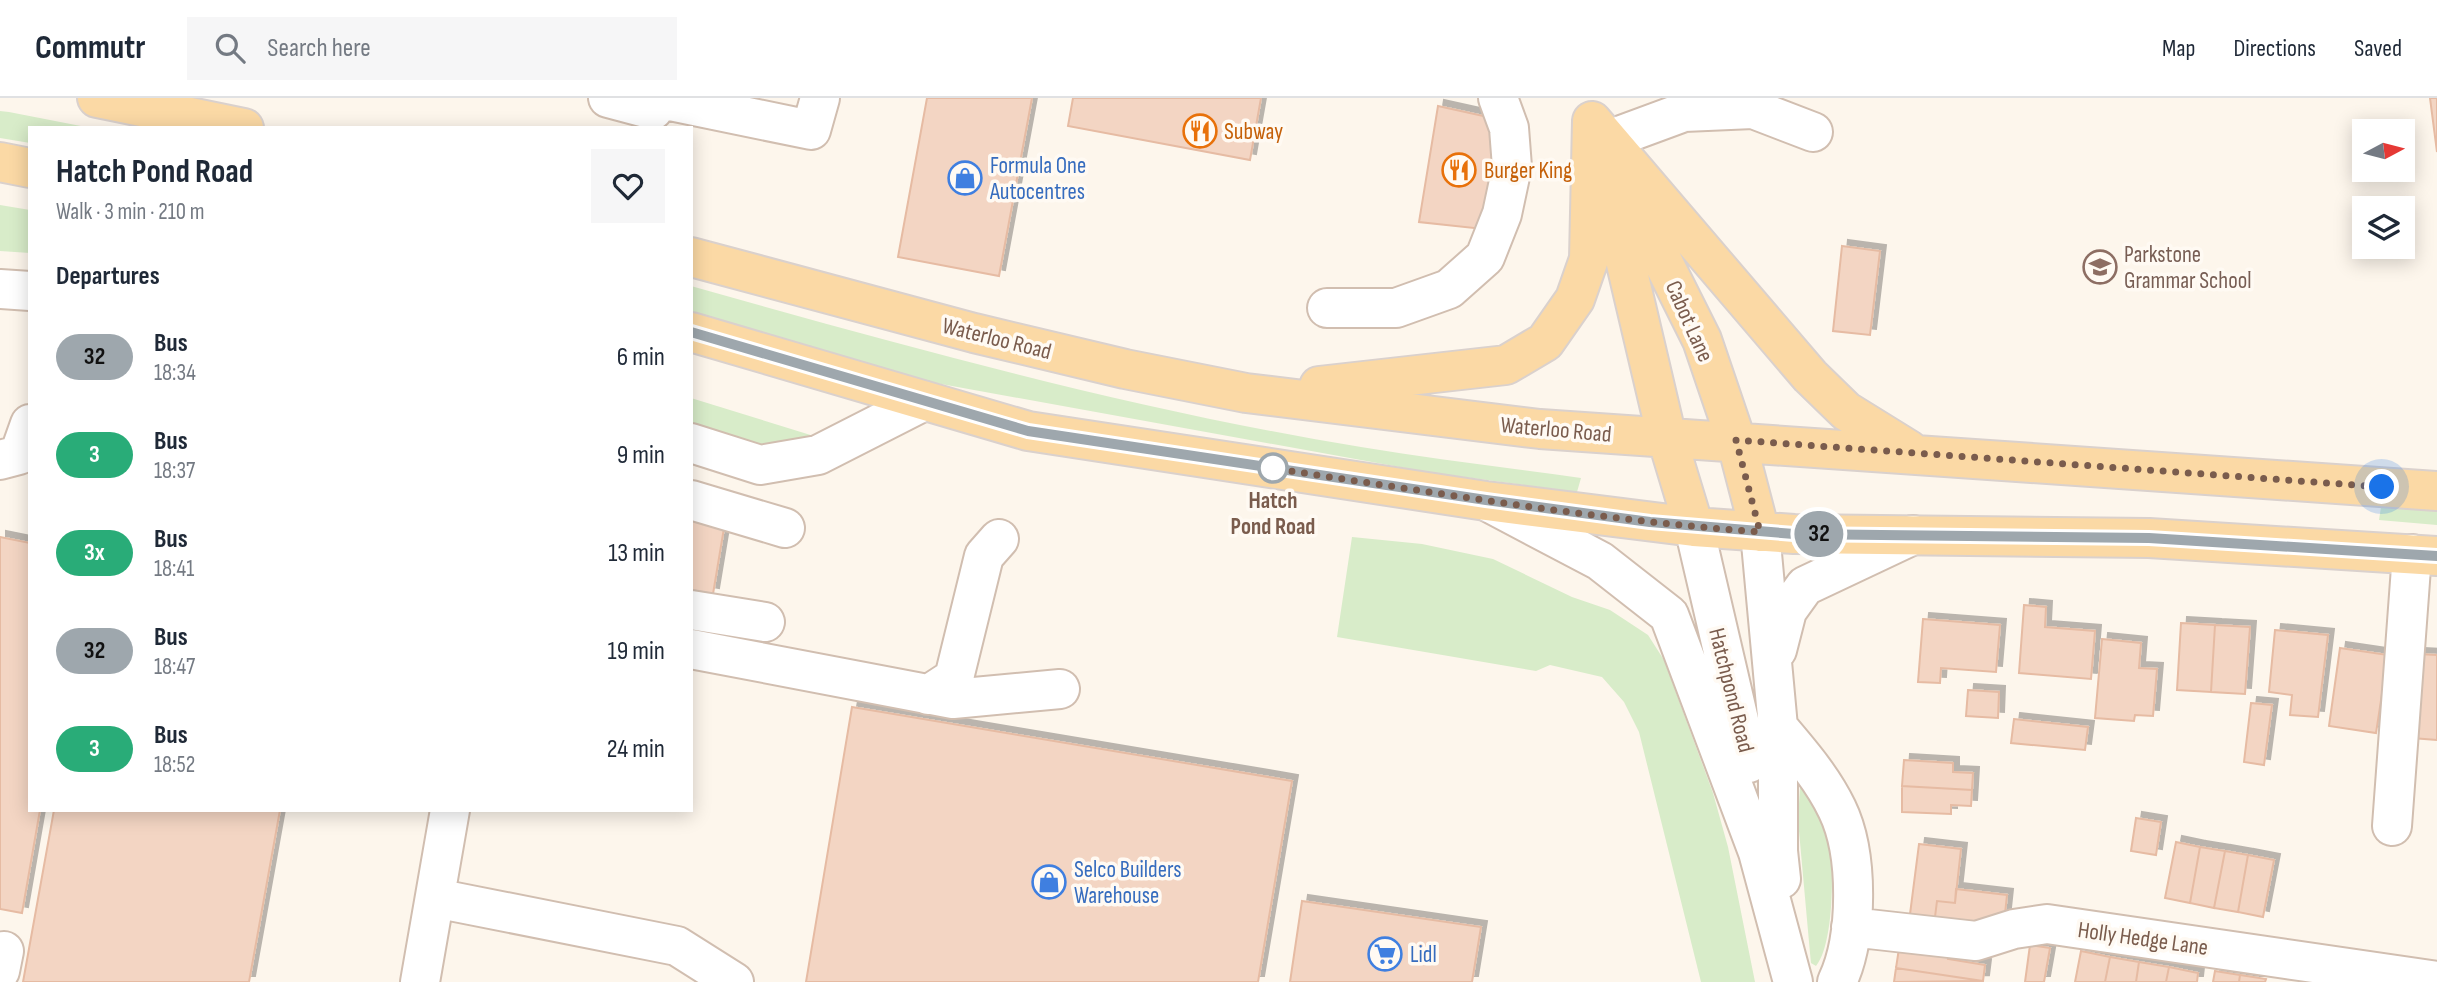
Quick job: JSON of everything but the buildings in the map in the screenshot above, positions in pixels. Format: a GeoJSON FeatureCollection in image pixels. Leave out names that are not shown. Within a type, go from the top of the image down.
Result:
{"type":"FeatureCollection","features":[{"type":"Feature","properties":{"kind":"main road"},"geometry":{"type":"LineString","coordinates":[[97,98],[234,126]]}},
{"type":"Feature","properties":{"kind":"main road"},"geometry":{"type":"LineString","coordinates":[[1246,393],[1462,372],[1506,365],[1545,342],[1575,299],[1588,259],[1595,120]]}},
{"type":"Feature","properties":{"kind":"main road"},"geometry":{"type":"LineString","coordinates":[[1595,120],[1810,376],[1846,411],[1915,453]]}},
{"type":"Feature","properties":{"kind":"main road","name":"Cabot Lane"},"geometry":{"type":"LineString","coordinates":[[1595,120],[1667,438],[1694,527]]}},
{"type":"Feature","properties":{"kind":"main road","name":"Cabot Lane"},"geometry":{"type":"LineString","coordinates":[[1595,120],[1702,340],[1736,440],[1760,532]]}},
{"type":"Feature","properties":{"kind":"main road"},"geometry":{"type":"LineString","coordinates":[[0,162],[28,168]]}},
{"type":"Feature","properties":{"kind":"main road","name":"Waterloo Road"},"geometry":{"type":"LineString","coordinates":[[693,258],[974,333],[1125,369],[1246,393],[1540,429],[1736,440],[2437,491]]}},
{"type":"Feature","properties":{"kind":"main road"},"geometry":{"type":"LineString","coordinates":[[693,333],[1028,431],[1486,500],[1694,527],[1760,532],[2149,538],[2425,555]]}},
{"type":"Feature","properties":{"kind":"street"},"geometry":{"type":"LineString","coordinates":[[608,98],[653,110],[661,99],[811,130],[820,98]]}},
{"type":"Feature","properties":{"kind":"street"},"geometry":{"type":"LineString","coordinates":[[1327,308],[1396,308],[1449,289],[1485,257],[1502,214],[1512,167],[1509,128],[1498,98]]}},
{"type":"Feature","properties":{"kind":"street"},"geometry":{"type":"LineString","coordinates":[[1595,120],[1753,109],[1813,132]]}},
{"type":"Feature","properties":{"kind":"street"},"geometry":{"type":"LineString","coordinates":[[0,289],[28,291]]}},
{"type":"Feature","properties":{"kind":"street"},"geometry":{"type":"LineString","coordinates":[[693,444],[760,465],[818,455],[924,401]]}},
{"type":"Feature","properties":{"kind":"street"},"geometry":{"type":"LineString","coordinates":[[0,460],[19,455],[28,430]]}},
{"type":"Feature","properties":{"kind":"street"},"geometry":{"type":"LineString","coordinates":[[1486,500],[1600,561],[1670,615],[1758,852],[1793,982]]}},
{"type":"Feature","properties":{"kind":"street"},"geometry":{"type":"LineString","coordinates":[[693,501],[785,528]]}},
{"type":"Feature","properties":{"kind":"street","name":"Hatchpond Road"},"geometry":{"type":"LineString","coordinates":[[1694,527],[1742,739],[1777,851]]}},
{"type":"Feature","properties":{"kind":"street","name":"Hatchpond Road"},"geometry":{"type":"LineString","coordinates":[[1760,532],[1777,727],[1777,851],[1793,982]]}},
{"type":"Feature","properties":{"kind":"street"},"geometry":{"type":"LineString","coordinates":[[1773,666],[1787,611],[1805,586],[1913,535]]}},
{"type":"Feature","properties":{"kind":"street"},"geometry":{"type":"LineString","coordinates":[[928,695],[954,678],[984,556],[999,539]]}},
{"type":"Feature","properties":{"kind":"street"},"geometry":{"type":"LineString","coordinates":[[2392,826],[2425,555]]}},
{"type":"Feature","properties":{"kind":"street"},"geometry":{"type":"LineString","coordinates":[[693,610],[765,622]]}},
{"type":"Feature","properties":{"kind":"street"},"geometry":{"type":"LineString","coordinates":[[693,649],[953,699],[1060,689]]}},
{"type":"Feature","properties":{"kind":"street"},"geometry":{"type":"LineString","coordinates":[[1777,727],[1814,769],[1838,811],[1849,850],[1853,885],[1851,927],[1844,968],[1837,982]]}},
{"type":"Feature","properties":{"kind":"street"},"geometry":{"type":"LineString","coordinates":[[419,982],[450,812]]}},
{"type":"Feature","properties":{"kind":"street"},"geometry":{"type":"LineString","coordinates":[[435,898],[677,946],[734,982]]}},
{"type":"Feature","properties":{"kind":"street","name":"Holly Hedge Lane"},"geometry":{"type":"LineString","coordinates":[[1851,927],[1976,941],[2014,929],[2047,924],[2437,981]]}},
{"type":"Feature","properties":{"kind":"green space"},"geometry":{"type":"Polygon","coordinates":[[[0,111],[81,126],[28,126],[28,143],[0,138],[0,111]]]}},
{"type":"Feature","properties":{"kind":"green space"},"geometry":{"type":"Polygon","coordinates":[[[0,205],[28,210],[28,253],[0,251],[0,205]]]}},
{"type":"Feature","properties":{"kind":"green space"},"geometry":{"type":"Polygon","coordinates":[[[693,287],[1024,376],[1192,415],[1361,447],[1581,478],[1577,492],[1427,472],[919,380],[693,313],[693,287]]]}},
{"type":"Feature","properties":{"kind":"green space"},"geometry":{"type":"Polygon","coordinates":[[[693,399],[817,437],[769,455],[693,432],[693,399]]]}},
{"type":"Feature","properties":{"kind":"green space"},"geometry":{"type":"Polygon","coordinates":[[[2381,507],[2437,511],[2437,525],[2379,520],[2381,507]]]}},
{"type":"Feature","properties":{"kind":"green space"},"geometry":{"type":"Polygon","coordinates":[[[1352,537],[1422,544],[1493,559],[1572,597],[1610,610],[1648,635],[1664,660],[1713,793],[1728,847],[1755,982],[1701,982],[1639,732],[1624,702],[1602,677],[1550,665],[1536,671],[1337,637],[1352,537]]]}},
{"type":"Feature","properties":{"kind":"green space"},"geometry":{"type":"Polygon","coordinates":[[[1811,786],[1829,840],[1832,875],[1829,927],[1822,956],[1816,966],[1811,963],[1798,820],[1800,787],[1811,786]]]}},
{"type":"Feature","properties":{"kind":"bus line","name":"32"},"geometry":{"type":"LineString","coordinates":[[693,333],[1028,431],[1650,522],[1794,534],[2149,538],[2437,556]]}},
{"type":"Feature","properties":{"kind":"place","name":"Subway"},"geometry":{"type":"Point","coordinates":[1200,131]}},
{"type":"Feature","properties":{"kind":"place","name":"Burger King"},"geometry":{"type":"Point","coordinates":[1459,170]}},
{"type":"Feature","properties":{"kind":"place","name":"Formula One Autocentres"},"geometry":{"type":"Point","coordinates":[965,178]}},
{"type":"Feature","properties":{"kind":"place","name":"Parkstone Grammar School"},"geometry":{"type":"Point","coordinates":[2100,267]}},
{"type":"Feature","properties":{"kind":"place","name":"Hatch Pond Road"},"geometry":{"type":"Point","coordinates":[1273,468]}},
{"type":"Feature","properties":{"kind":"place","name":"Selco Builders Warehouse"},"geometry":{"type":"Point","coordinates":[1049,882]}},
{"type":"Feature","properties":{"kind":"place","name":"Lidl"},"geometry":{"type":"Point","coordinates":[1385,954]}},
{"type":"Feature","properties":{"kind":"route"},"geometry":{"type":"LineString","coordinates":[[1273,468],[1270,468],[1510,504],[1694,527],[1760,532],[1736,440],[2382,487]]}}]}
